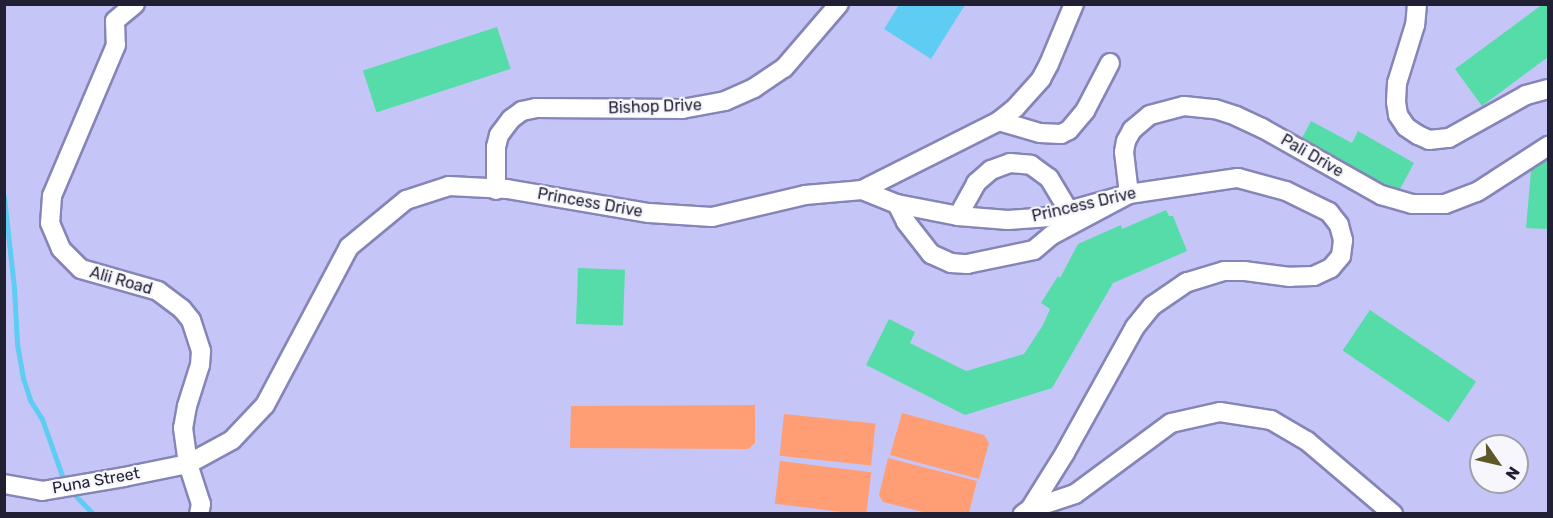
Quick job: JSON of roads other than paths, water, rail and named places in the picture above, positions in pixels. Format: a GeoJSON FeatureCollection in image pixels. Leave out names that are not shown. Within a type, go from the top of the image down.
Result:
{"type":"FeatureCollection","features":[{"type":"Feature","properties":{"kind":"street","name":"Alii Road"},"geometry":{"type":"LineString","coordinates":[[135,4],[115,21],[116,45],[52,196],[50,223],[61,249],[81,269],[158,291],[182,309],[191,321],[201,351],[200,365],[184,417],[188,464]]}},
{"type":"Feature","properties":{"kind":"street","name":"Bishop Drive"},"geometry":{"type":"LineString","coordinates":[[501,189],[496,147],[499,135],[511,119],[522,111],[536,108],[682,109],[725,101],[754,88],[784,68],[839,4]]}},
{"type":"Feature","properties":{"kind":"street"},"geometry":{"type":"LineString","coordinates":[[861,190],[999,121],[1041,79],[1057,49],[1074,4]]}},
{"type":"Feature","properties":{"kind":"street"},"geometry":{"type":"LineString","coordinates":[[1417,4],[1415,25],[1397,83],[1396,102],[1402,121],[1418,135],[1429,140],[1449,138],[1526,95],[1548,89]]}},
{"type":"Feature","properties":{"kind":"street"},"geometry":{"type":"LineString","coordinates":[[999,121],[1040,133],[1061,134],[1069,130],[1080,118],[1110,63]]}},
{"type":"Feature","properties":{"kind":"street","name":"Pali Drive"},"geometry":{"type":"LineString","coordinates":[[1130,194],[1124,152],[1126,141],[1132,130],[1150,115],[1184,106],[1215,109],[1236,116],[1262,128],[1381,195],[1412,204],[1445,204],[1477,192],[1548,146]]}},
{"type":"Feature","properties":{"kind":"street"},"geometry":{"type":"LineString","coordinates":[[958,216],[976,183],[991,170],[1010,163],[1031,165],[1049,178],[1069,211]]}},
{"type":"Feature","properties":{"kind":"street","name":"Princess Drive"},"geometry":{"type":"LineString","coordinates":[[188,464],[232,440],[265,405],[349,247],[406,200],[449,186],[501,189],[649,213],[712,217],[805,195],[861,190],[897,204],[958,216],[1017,219],[1047,217],[1130,194],[1238,178],[1266,184],[1311,201],[1329,212],[1339,225],[1343,240],[1341,256],[1331,268],[1314,276],[1290,278],[1245,271],[1224,271],[1186,282],[1161,299],[1132,332],[1065,453],[1027,511]]}},
{"type":"Feature","properties":{"kind":"street"},"geometry":{"type":"LineString","coordinates":[[897,204],[906,222],[931,254],[951,263],[967,264],[1034,250],[1052,235],[1130,194]]}},
{"type":"Feature","properties":{"kind":"street"},"geometry":{"type":"LineString","coordinates":[[1027,511],[1075,494],[1171,423],[1220,412],[1271,420],[1280,425],[1307,441],[1393,513]]}},
{"type":"Feature","properties":{"kind":"street","name":"Puna Street"},"geometry":{"type":"LineString","coordinates":[[4,484],[42,491],[188,464]]}},
{"type":"Feature","properties":{"kind":"street"},"geometry":{"type":"LineString","coordinates":[[188,464],[201,504],[199,513]]}},
{"type":"Feature","properties":{"kind":"waterway"},"geometry":{"type":"LineString","coordinates":[[4,197],[14,288],[17,344],[23,378],[30,400],[42,419],[65,484]]}},
{"type":"Feature","properties":{"kind":"waterway"},"geometry":{"type":"LineString","coordinates":[[71,491],[93,514]]}}]}
